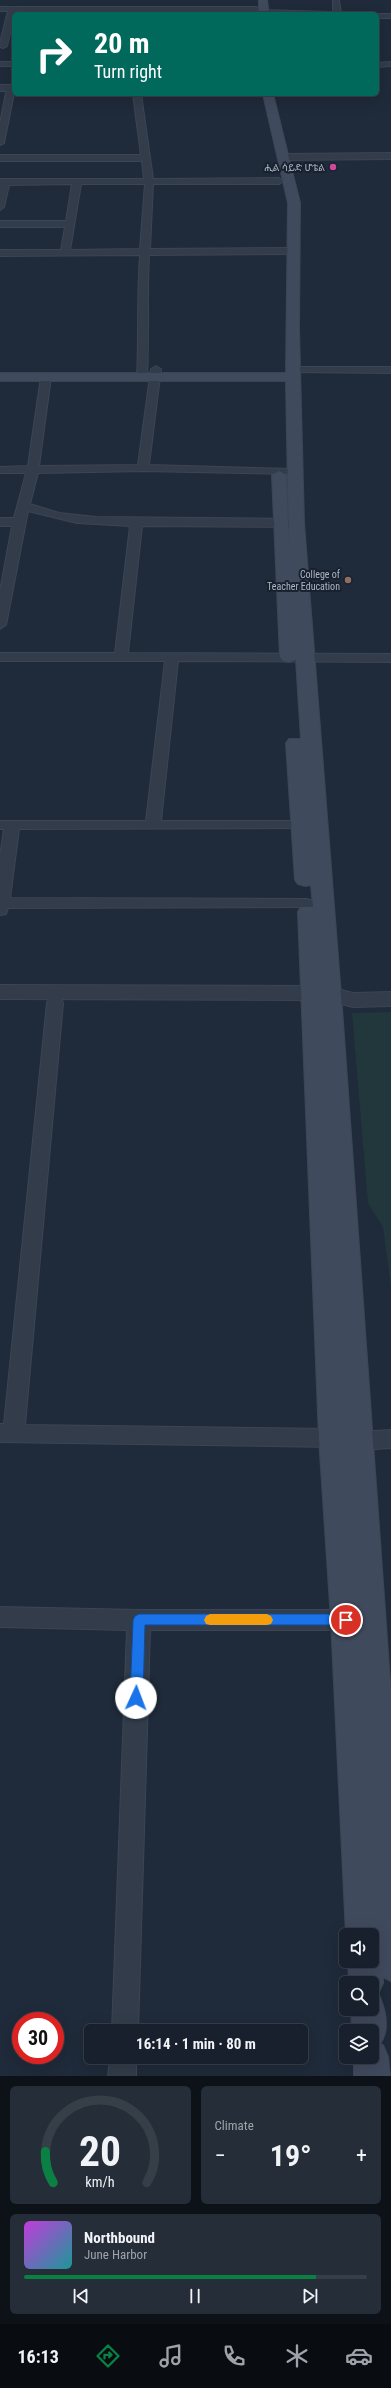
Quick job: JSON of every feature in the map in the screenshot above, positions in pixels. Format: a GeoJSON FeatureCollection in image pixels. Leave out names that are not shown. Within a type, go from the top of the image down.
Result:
{"type":"FeatureCollection","features":[{"type":"Feature","properties":{"kind":"main road"},"geometry":{"type":"LineString","coordinates":[[259,10],[263,0]]}},
{"type":"Feature","properties":{"kind":"main road"},"geometry":{"type":"LineString","coordinates":[[259,96],[268,123],[279,181],[285,203],[288,523],[296,657],[322,1001],[358,1441],[383,1679],[391,1964]]}},
{"type":"Feature","properties":{"kind":"main road"},"geometry":{"type":"LineString","coordinates":[[268,96],[269,105],[276,123],[282,157],[294,203],[286,251]]}},
{"type":"Feature","properties":{"kind":"main road"},"geometry":{"type":"LineString","coordinates":[[0,368],[149,373],[287,373]]}},
{"type":"Feature","properties":{"kind":"main road"},"geometry":{"type":"LineString","coordinates":[[0,377],[46,377],[149,373]]}},
{"type":"Feature","properties":{"kind":"main road"},"geometry":{"type":"LineString","coordinates":[[296,657],[300,825],[307,904],[322,1001],[333,1438],[346,1620],[363,1928]]}},
{"type":"Feature","properties":{"kind":"main road"},"geometry":{"type":"LineString","coordinates":[[371,2064],[372,2076]]}},
{"type":"Feature","properties":{"kind":"street"},"geometry":{"type":"LineString","coordinates":[[139,11],[140,0]]}},
{"type":"Feature","properties":{"kind":"street"},"geometry":{"type":"LineString","coordinates":[[336,0],[337,12]]}},
{"type":"Feature","properties":{"kind":"street"},"geometry":{"type":"LineString","coordinates":[[0,9],[139,11],[259,10],[294,12]]}},
{"type":"Feature","properties":{"kind":"street"},"geometry":{"type":"LineString","coordinates":[[2,46],[11,26],[12,9]]}},
{"type":"Feature","properties":{"kind":"street"},"geometry":{"type":"LineString","coordinates":[[379,16],[391,16]]}},
{"type":"Feature","properties":{"kind":"street"},"geometry":{"type":"LineString","coordinates":[[0,64],[12,64]]}},
{"type":"Feature","properties":{"kind":"street"},"geometry":{"type":"LineString","coordinates":[[379,65],[391,64]]}},
{"type":"Feature","properties":{"kind":"street"},"geometry":{"type":"LineString","coordinates":[[0,85],[12,87]]}},
{"type":"Feature","properties":{"kind":"street"},"geometry":{"type":"LineString","coordinates":[[0,88],[12,87]]}},
{"type":"Feature","properties":{"kind":"street"},"geometry":{"type":"LineString","coordinates":[[0,143],[12,91]]}},
{"type":"Feature","properties":{"kind":"street"},"geometry":{"type":"LineString","coordinates":[[137,96],[149,182],[145,253],[149,373],[143,468]]}},
{"type":"Feature","properties":{"kind":"street"},"geometry":{"type":"LineString","coordinates":[[282,157],[391,156]]}},
{"type":"Feature","properties":{"kind":"street"},"geometry":{"type":"LineString","coordinates":[[0,158],[146,158]]}},
{"type":"Feature","properties":{"kind":"street"},"geometry":{"type":"LineString","coordinates":[[65,253],[77,181]]}},
{"type":"Feature","properties":{"kind":"street"},"geometry":{"type":"LineString","coordinates":[[0,207],[3,182],[279,181]]}},
{"type":"Feature","properties":{"kind":"street"},"geometry":{"type":"LineString","coordinates":[[0,224],[69,224]]}},
{"type":"Feature","properties":{"kind":"street"},"geometry":{"type":"LineString","coordinates":[[0,253],[286,251]]}},
{"type":"Feature","properties":{"kind":"street"},"geometry":{"type":"LineString","coordinates":[[287,373],[391,370]]}},
{"type":"Feature","properties":{"kind":"street"},"geometry":{"type":"LineString","coordinates":[[287,373],[391,376]]}},
{"type":"Feature","properties":{"kind":"street"},"geometry":{"type":"LineString","coordinates":[[0,625],[4,581],[33,470],[46,377]]}},
{"type":"Feature","properties":{"kind":"street"},"geometry":{"type":"LineString","coordinates":[[0,470],[143,468],[287,472]]}},
{"type":"Feature","properties":{"kind":"street"},"geometry":{"type":"LineString","coordinates":[[24,506],[47,514],[70,518],[136,522],[288,523]]}},
{"type":"Feature","properties":{"kind":"street"},"geometry":{"type":"LineString","coordinates":[[0,522],[19,522]]}},
{"type":"Feature","properties":{"kind":"street"},"geometry":{"type":"LineString","coordinates":[[121,658],[136,522]]}},
{"type":"Feature","properties":{"kind":"street"},"geometry":{"type":"LineString","coordinates":[[0,657],[391,658]]}},
{"type":"Feature","properties":{"kind":"street"},"geometry":{"type":"LineString","coordinates":[[153,825],[172,658]]}},
{"type":"Feature","properties":{"kind":"street"},"geometry":{"type":"LineString","coordinates":[[300,825],[6,825],[0,905],[307,904]]}},
{"type":"Feature","properties":{"kind":"street"},"geometry":{"type":"LineString","coordinates":[[0,992],[322,1001]]}},
{"type":"Feature","properties":{"kind":"street"},"geometry":{"type":"LineString","coordinates":[[0,1005],[391,999]]}},
{"type":"Feature","properties":{"kind":"street"},"geometry":{"type":"LineString","coordinates":[[55,1003],[7,1433],[333,1438],[358,1441],[391,1439]]}},
{"type":"Feature","properties":{"kind":"street"},"geometry":{"type":"LineString","coordinates":[[0,1617],[139,1620],[346,1620]]}},
{"type":"Feature","properties":{"kind":"street"},"geometry":{"type":"LineString","coordinates":[[125,2024],[139,1620]]}},
{"type":"Feature","properties":{"kind":"street"},"geometry":{"type":"LineString","coordinates":[[122,2076],[123,2064]]}},
{"type":"Feature","properties":{"kind":"green space"},"geometry":{"type":"Polygon","coordinates":[[[391,1012],[391,1287],[383,1227],[368,1203],[352,1013],[391,1012]]]}},
{"type":"Feature","properties":{"kind":"slow traffic"},"geometry":{"type":"LineString","coordinates":[[210,1620],[267,1620]]}},
{"type":"Feature","properties":{"kind":"place","name":"ሒል ሳይድ ሆቴል"},"geometry":{"type":"Point","coordinates":[333,167]}},
{"type":"Feature","properties":{"kind":"place","name":"College of Teacher Education"},"geometry":{"type":"Point","coordinates":[348,580]}},
{"type":"Feature","properties":{"kind":"route"},"geometry":{"type":"LineString","coordinates":[[136,1698],[139,1620],[346,1620]]}}]}
